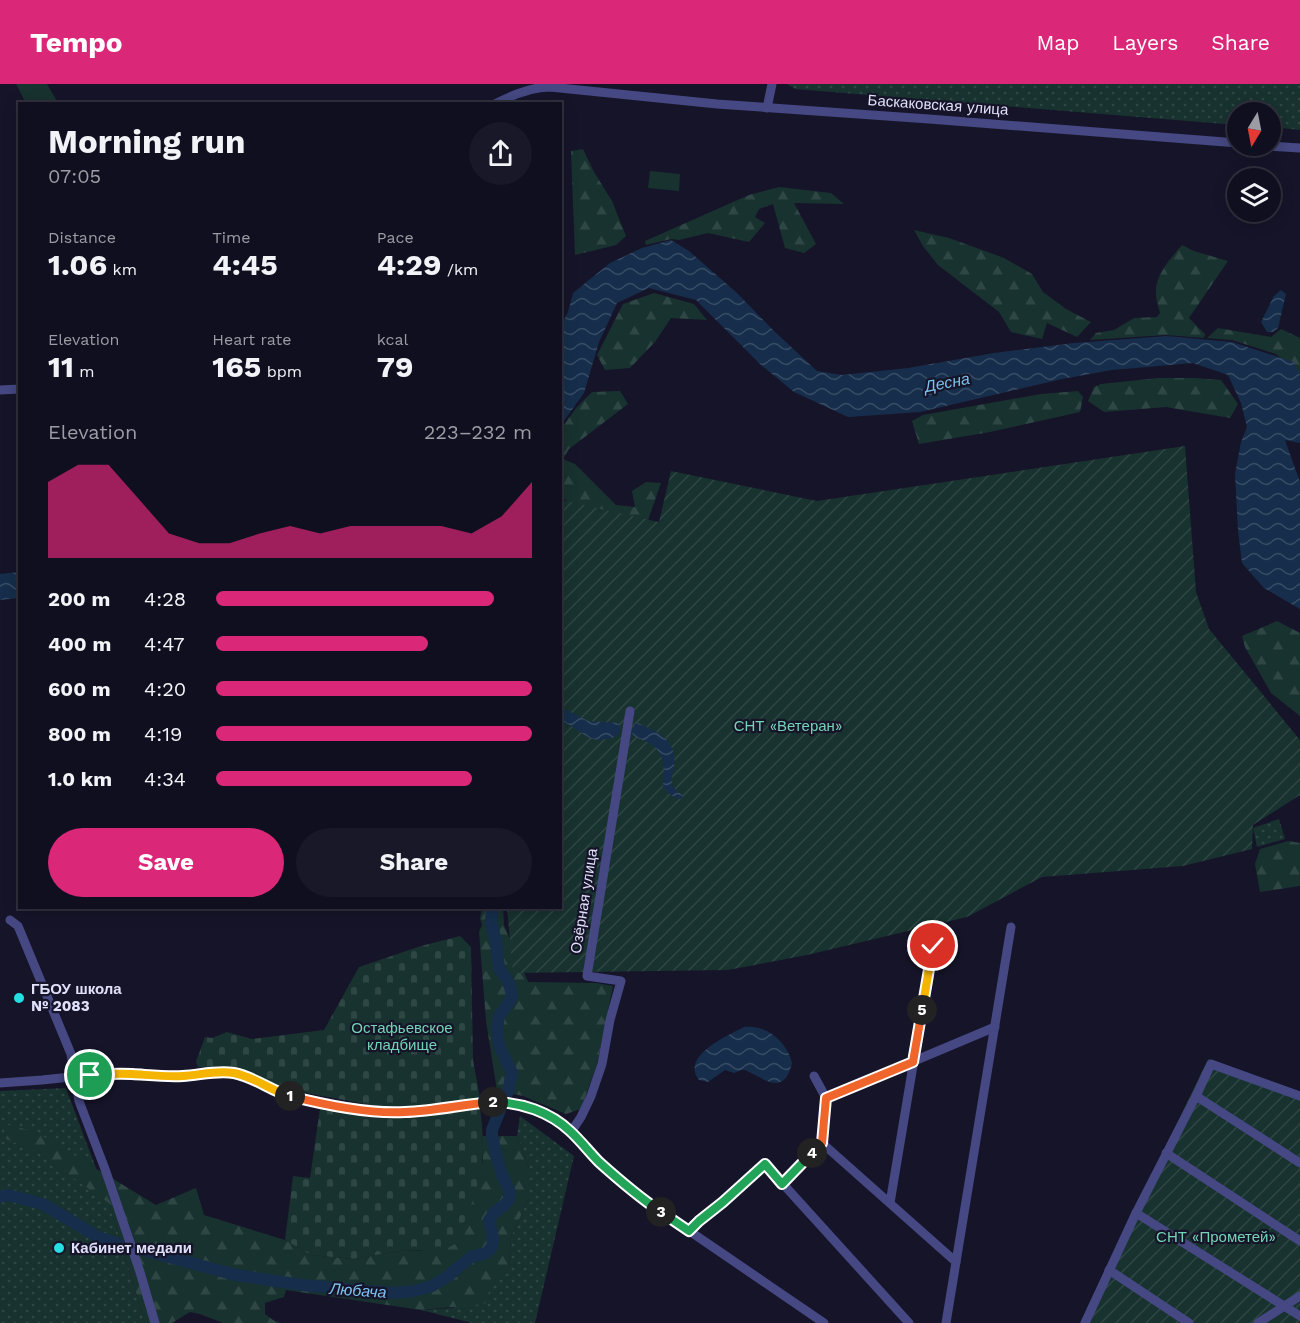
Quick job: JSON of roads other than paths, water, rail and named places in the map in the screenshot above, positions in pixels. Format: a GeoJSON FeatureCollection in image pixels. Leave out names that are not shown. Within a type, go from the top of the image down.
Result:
{"type":"FeatureCollection","features":[{"type":"Feature","properties":{"kind":"street"},"geometry":{"type":"LineString","coordinates":[[767,108],[772,84]]}},
{"type":"Feature","properties":{"kind":"street","name":"Баскаковская улица"},"geometry":{"type":"LineString","coordinates":[[500,102],[531,89],[549,86],[677,101],[1227,142]]}},
{"type":"Feature","properties":{"kind":"street"},"geometry":{"type":"LineString","coordinates":[[1281,147],[1300,148]]}},
{"type":"Feature","properties":{"kind":"street"},"geometry":{"type":"LineString","coordinates":[[0,390],[18,389]]}},
{"type":"Feature","properties":{"kind":"street","name":"Озёрная улица"},"geometry":{"type":"LineString","coordinates":[[571,1131],[591,1096],[602,1064],[610,1020],[621,981],[587,976],[630,711]]}},
{"type":"Feature","properties":{"kind":"street"},"geometry":{"type":"LineString","coordinates":[[10,920],[18,926],[71,1054],[79,1101],[105,1169],[155,1323]]}},
{"type":"Feature","properties":{"kind":"street"},"geometry":{"type":"LineString","coordinates":[[946,1323],[1011,927]]}},
{"type":"Feature","properties":{"kind":"street"},"geometry":{"type":"LineString","coordinates":[[890,1203],[933,946]]}},
{"type":"Feature","properties":{"kind":"street"},"geometry":{"type":"LineString","coordinates":[[826,1098],[995,1027]]}},
{"type":"Feature","properties":{"kind":"street"},"geometry":{"type":"LineString","coordinates":[[1085,1323],[1136,1213],[1210,1064],[1300,1096]]}},
{"type":"Feature","properties":{"kind":"street"},"geometry":{"type":"LineString","coordinates":[[0,1083],[90,1075],[184,1076],[227,1072],[252,1078],[275,1091],[296,1097],[390,1113],[491,1102],[511,1103],[531,1108],[571,1131],[597,1160],[647,1202],[824,1323]]}},
{"type":"Feature","properties":{"kind":"street"},"geometry":{"type":"LineString","coordinates":[[782,1184],[822,1143],[826,1098],[814,1076]]}},
{"type":"Feature","properties":{"kind":"street"},"geometry":{"type":"LineString","coordinates":[[1196,1096],[1300,1163]]}},
{"type":"Feature","properties":{"kind":"street"},"geometry":{"type":"LineString","coordinates":[[822,1143],[957,1262]]}},
{"type":"Feature","properties":{"kind":"street"},"geometry":{"type":"LineString","coordinates":[[1166,1153],[1300,1241]]}},
{"type":"Feature","properties":{"kind":"street"},"geometry":{"type":"LineString","coordinates":[[689,1231],[765,1164],[909,1323]]}},
{"type":"Feature","properties":{"kind":"street"},"geometry":{"type":"LineString","coordinates":[[1136,1213],[1300,1316]]}},
{"type":"Feature","properties":{"kind":"street"},"geometry":{"type":"LineString","coordinates":[[1109,1270],[1189,1323]]}},
{"type":"Feature","properties":{"kind":"street"},"geometry":{"type":"LineString","coordinates":[[1258,1323],[1300,1296]]}},
{"type":"Feature","properties":{"kind":"water","name":"Десна"},"geometry":{"type":"Polygon","coordinates":[[[671,240],[689,251],[737,293],[817,371],[842,375],[908,368],[994,353],[1074,343],[1167,336],[1232,342],[1294,362],[1300,375],[1300,443],[1285,440],[1300,482],[1300,609],[1264,588],[1242,563],[1235,474],[1241,442],[1247,427],[1241,403],[1228,375],[1193,363],[1112,370],[1062,379],[920,412],[848,417],[794,392],[760,364],[696,300],[649,288],[617,303],[599,342],[584,393],[562,424],[562,323],[568,312],[573,293],[610,263],[642,248],[671,240]]]}},
{"type":"Feature","properties":{"kind":"water"},"geometry":{"type":"Polygon","coordinates":[[[1281,290],[1286,294],[1278,328],[1273,332],[1267,332],[1261,322],[1274,296],[1281,290]]]}},
{"type":"Feature","properties":{"kind":"water"},"geometry":{"type":"Polygon","coordinates":[[[18,572],[18,598],[0,600],[0,574],[18,572]]]}},
{"type":"Feature","properties":{"kind":"water"},"geometry":{"type":"Polygon","coordinates":[[[562,708],[588,721],[618,723],[620,733],[617,736],[600,740],[590,738],[562,721],[562,708]]]}},
{"type":"Feature","properties":{"kind":"water"},"geometry":{"type":"Polygon","coordinates":[[[638,723],[665,738],[673,750],[672,784],[683,796],[681,799],[670,795],[663,786],[664,767],[657,750],[653,745],[631,732],[638,723]]]}},
{"type":"Feature","properties":{"kind":"water"},"geometry":{"type":"Polygon","coordinates":[[[744,1027],[760,1028],[768,1032],[786,1048],[792,1063],[784,1080],[773,1083],[745,1070],[734,1073],[725,1070],[708,1082],[699,1080],[695,1071],[700,1055],[717,1041],[744,1027]]]}},
{"type":"Feature","properties":{"kind":"waterway","name":"Любача"},"geometry":{"type":"LineString","coordinates":[[492,909],[491,922],[499,968],[509,983],[512,995],[499,1016],[497,1028],[499,1045],[512,1073],[508,1092]]}},
{"type":"Feature","properties":{"kind":"waterway","name":"Любача"},"geometry":{"type":"LineString","coordinates":[[139,1249],[236,1275],[302,1285],[393,1293],[432,1286],[471,1257],[486,1253],[492,1247],[493,1237],[489,1220],[509,1200],[510,1192],[502,1175],[492,1136],[500,1110]]}},
{"type":"Feature","properties":{"kind":"waterway","name":"Любача"},"geometry":{"type":"LineString","coordinates":[[0,1197],[8,1195],[43,1204],[98,1237],[119,1244]]}},
{"type":"Feature","properties":{"kind":"place","name":"ГБОУ школа № 2083"},"geometry":{"type":"Point","coordinates":[19,998]}},
{"type":"Feature","properties":{"kind":"place","name":"Кабинет медали"},"geometry":{"type":"Point","coordinates":[59,1248]}},
{"type":"Feature","properties":{"kind":"park label","name":"СНТ «Ветеран»"},"geometry":{"type":"Point","coordinates":[788,726]}},
{"type":"Feature","properties":{"kind":"park label","name":"Остафьевское кладбище"},"geometry":{"type":"Point","coordinates":[402,1036]}},
{"type":"Feature","properties":{"kind":"park label","name":"СНТ «Прометей»"},"geometry":{"type":"Point","coordinates":[1216,1237]}}]}
